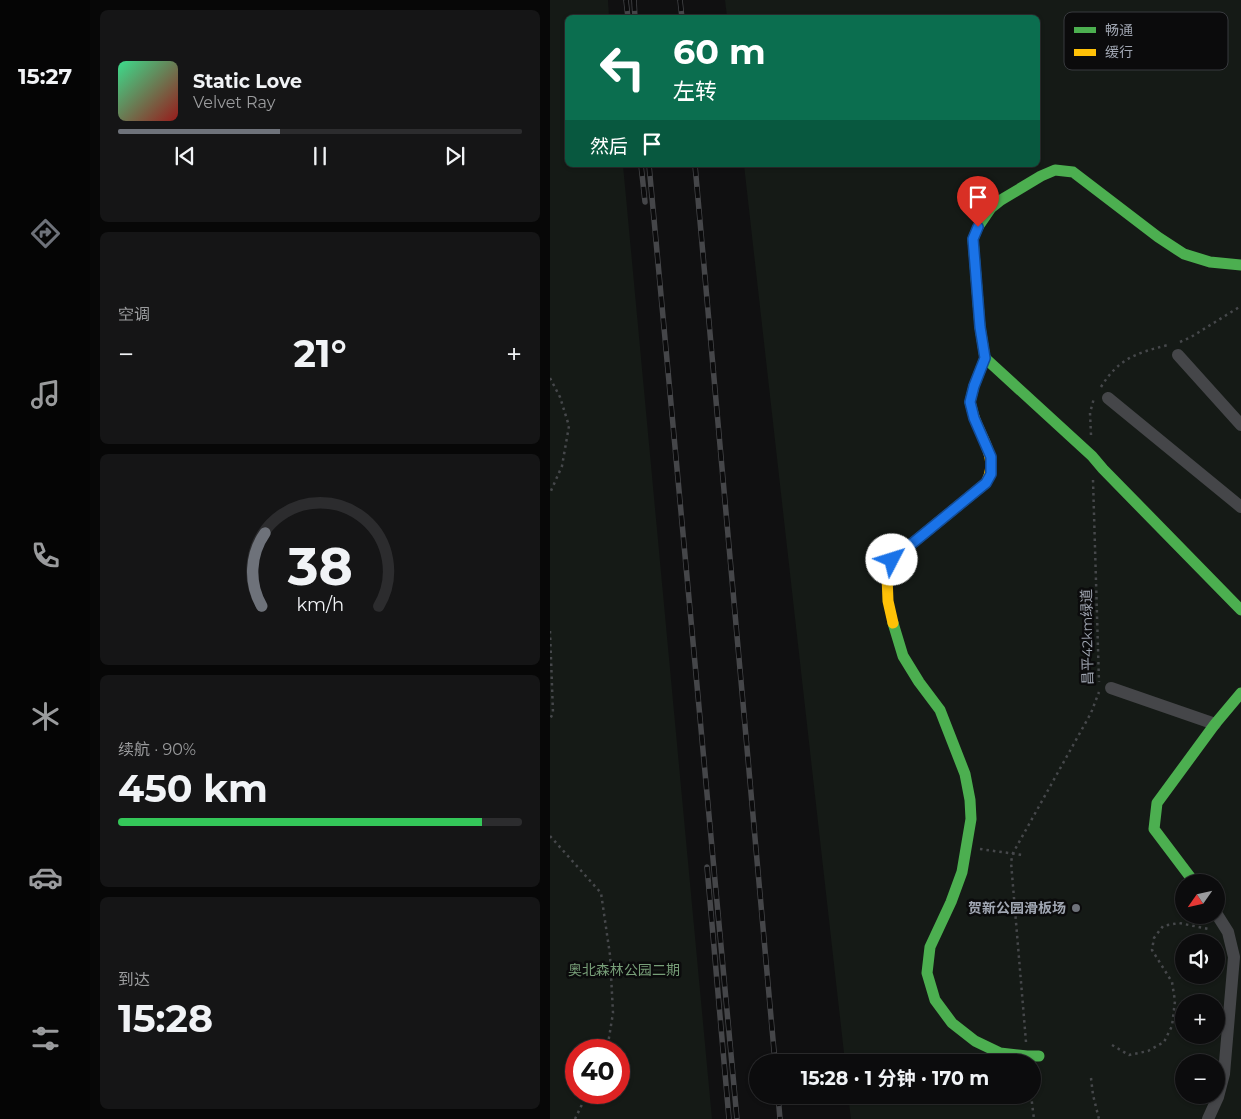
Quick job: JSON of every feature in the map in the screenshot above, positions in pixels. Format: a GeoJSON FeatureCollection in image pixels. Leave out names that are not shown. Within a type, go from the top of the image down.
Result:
{"type":"FeatureCollection","features":[{"type":"Feature","properties":{"kind":"street"},"geometry":{"type":"LineString","coordinates":[[1011,1054],[1000,1053],[975,1041],[952,1023],[935,1000],[927,973],[930,947],[962,872],[971,819],[970,800],[965,774],[940,710],[918,682],[903,656],[888,601],[887,576],[892,560],[986,483],[991,474],[991,457],[974,418],[970,402],[985,358],[980,327],[973,239],[978,227],[991,208],[1041,176],[1055,170],[1073,172],[1158,237],[1184,254],[1210,262],[1241,265]]}},
{"type":"Feature","properties":{"kind":"street"},"geometry":{"type":"LineString","coordinates":[[1175,348],[1241,426]]}},
{"type":"Feature","properties":{"kind":"street"},"geometry":{"type":"LineString","coordinates":[[985,358],[1092,456],[1241,610]]}},
{"type":"Feature","properties":{"kind":"street"},"geometry":{"type":"LineString","coordinates":[[1103,395],[1241,507]]}},
{"type":"Feature","properties":{"kind":"street"},"geometry":{"type":"LineString","coordinates":[[1111,688],[1215,724]]}},
{"type":"Feature","properties":{"kind":"street"},"geometry":{"type":"LineString","coordinates":[[1188,874],[1154,829],[1157,803],[1215,724],[1241,693]]}},
{"type":"Feature","properties":{"kind":"street"},"geometry":{"type":"LineString","coordinates":[[1208,1119],[1218,1097],[1224,1074],[1234,957],[1228,932],[1223,924]]}},
{"type":"Feature","properties":{"kind":"path"},"geometry":{"type":"LineString","coordinates":[[1103,395],[1115,368],[1126,360],[1142,352],[1175,348],[1241,306]]}},
{"type":"Feature","properties":{"kind":"path"},"geometry":{"type":"LineString","coordinates":[[550,378],[560,397],[569,426],[562,466],[550,493]]}},
{"type":"Feature","properties":{"kind":"path","name":"昌平42km绿道"},"geometry":{"type":"LineString","coordinates":[[1033,1054],[1011,862],[1013,853],[1091,713],[1099,690],[1090,413],[1094,397]]}},
{"type":"Feature","properties":{"kind":"path"},"geometry":{"type":"LineString","coordinates":[[550,631],[553,713],[550,719]]}},
{"type":"Feature","properties":{"kind":"path"},"geometry":{"type":"LineString","coordinates":[[550,836],[601,893],[610,955],[613,1013],[608,1039]]}},
{"type":"Feature","properties":{"kind":"path"},"geometry":{"type":"LineString","coordinates":[[966,848],[1013,853],[1023,856]]}},
{"type":"Feature","properties":{"kind":"path"},"geometry":{"type":"LineString","coordinates":[[1112,1046],[1129,1055],[1148,1051],[1164,1042],[1172,1026],[1175,1000],[1172,982],[1152,950],[1154,938],[1163,926],[1179,923],[1228,932]]}},
{"type":"Feature","properties":{"kind":"path"},"geometry":{"type":"LineString","coordinates":[[1091,1078],[1092,1095],[1099,1119]]}},
{"type":"Feature","properties":{"kind":"path"},"geometry":{"type":"LineString","coordinates":[[575,1119],[582,1104]]}},
{"type":"Feature","properties":{"kind":"path"},"geometry":{"type":"LineString","coordinates":[[1032,1104],[1034,1119]]}},
{"type":"Feature","properties":{"kind":"green space","name":"奥北森林公园二期"},"geometry":{"type":"Polygon","coordinates":[[[550,0],[608,0],[609,15],[565,15],[565,167],[623,167],[712,1119],[550,1119],[550,0]]]}},
{"type":"Feature","properties":{"kind":"green space"},"geometry":{"type":"Polygon","coordinates":[[[725,0],[1241,0],[1241,1119],[851,1119],[849,1104],[1041,1104],[1041,1054],[844,1054],[744,167],[1040,167],[1040,15],[727,15],[725,0]]]}},
{"type":"Feature","properties":{"kind":"railway"},"geometry":{"type":"LineString","coordinates":[[626,0],[628,15]]}},
{"type":"Feature","properties":{"kind":"railway"},"geometry":{"type":"LineString","coordinates":[[634,0],[635,15]]}},
{"type":"Feature","properties":{"kind":"railway"},"geometry":{"type":"LineString","coordinates":[[680,0],[682,15]]}},
{"type":"Feature","properties":{"kind":"railway"},"geometry":{"type":"LineString","coordinates":[[641,167],[645,202]]}},
{"type":"Feature","properties":{"kind":"railway"},"geometry":{"type":"LineString","coordinates":[[649,167],[737,1119]]}},
{"type":"Feature","properties":{"kind":"railway"},"geometry":{"type":"LineString","coordinates":[[695,167],[774,1054]]}},
{"type":"Feature","properties":{"kind":"railway"},"geometry":{"type":"LineString","coordinates":[[707,867],[729,1119]]}},
{"type":"Feature","properties":{"kind":"railway"},"geometry":{"type":"LineString","coordinates":[[779,1104],[780,1119]]}},
{"type":"Feature","properties":{"kind":"traffic: fast"},"geometry":{"type":"LineString","coordinates":[[974,417],[970,402],[985,358],[980,327],[973,239],[978,227],[991,208],[1041,176],[1055,170],[1073,172],[1158,237],[1184,254],[1210,262],[1241,265]]}},
{"type":"Feature","properties":{"kind":"traffic: fast"},"geometry":{"type":"LineString","coordinates":[[985,358],[1092,456],[1241,610]]}},
{"type":"Feature","properties":{"kind":"traffic: fast"},"geometry":{"type":"LineString","coordinates":[[893,623],[903,656],[940,710],[965,774],[970,800],[971,819],[962,872],[951,902],[930,947],[927,973],[935,1000],[952,1023],[975,1041],[1000,1053],[1009,1054]]}},
{"type":"Feature","properties":{"kind":"traffic: fast"},"geometry":{"type":"LineString","coordinates":[[1188,874],[1154,829],[1157,803],[1215,724],[1241,693]]}},
{"type":"Feature","properties":{"kind":"traffic: slow"},"geometry":{"type":"LineString","coordinates":[[893,623],[888,601],[887,576],[892,560],[986,483],[990,474],[991,466],[988,450],[974,417]]}},
{"type":"Feature","properties":{"kind":"place","name":"贺新公园滑板场"},"geometry":{"type":"Point","coordinates":[1076,908]}},
{"type":"Feature","properties":{"kind":"route"},"geometry":{"type":"LineString","coordinates":[[892,560],[986,483],[991,474],[991,457],[974,418],[970,402],[985,358],[980,327],[973,239],[978,227]]}}]}
